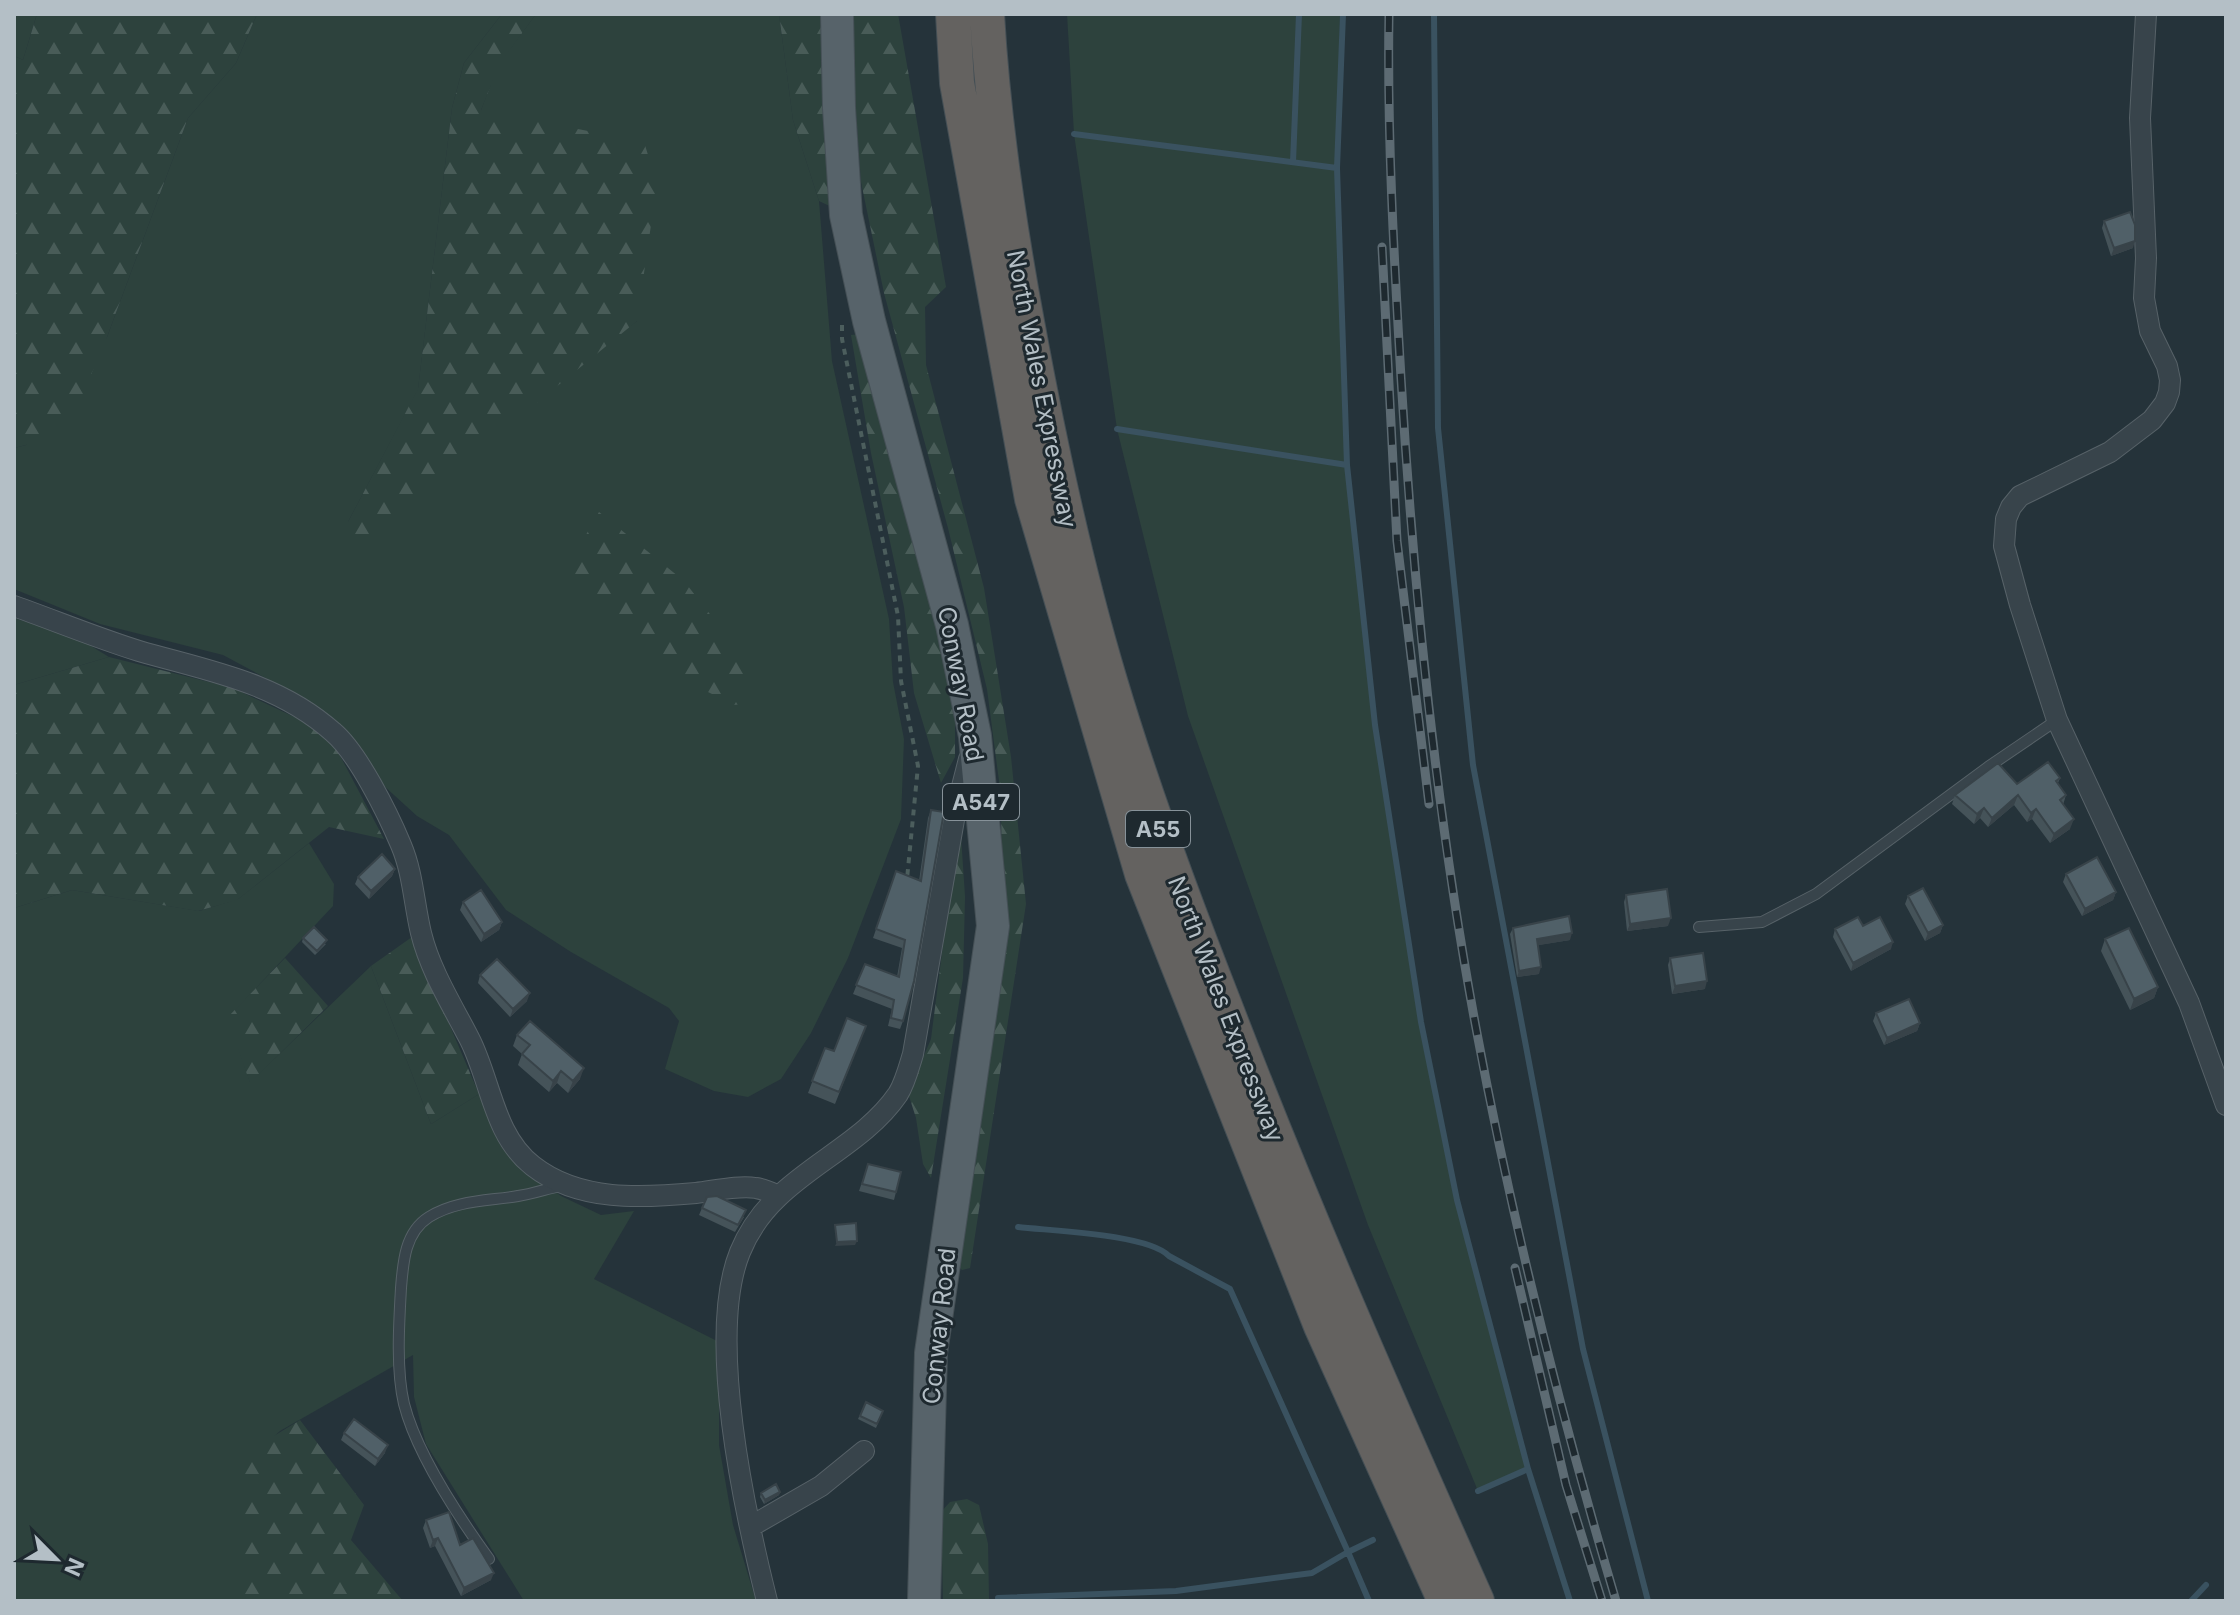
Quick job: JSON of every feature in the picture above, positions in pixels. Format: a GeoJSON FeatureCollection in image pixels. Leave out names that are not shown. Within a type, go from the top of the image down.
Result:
{"type":"FeatureCollection","features":[{"type":"Feature","properties":{"kind":"highway","name":"North Wales Expressway"},"geometry":{"type":"LineString","coordinates":[[953,14],[957,83],[1032,499],[1142,874],[1321,1326],[1445,1601]]}},
{"type":"Feature","properties":{"kind":"highway","name":"North Wales Expressway"},"geometry":{"type":"LineString","coordinates":[[987,14],[991,77],[1009,222],[1037,377],[1076,553],[1110,680],[1182,897],[1288,1170],[1477,1601]]}},
{"type":"Feature","properties":{"kind":"main road","name":"Conway Road"},"geometry":{"type":"LineString","coordinates":[[837,14],[846,215],[869,321],[952,625],[975,736],[993,926],[931,1353],[924,1601]]}},
{"type":"Feature","properties":{"kind":"street"},"geometry":{"type":"LineString","coordinates":[[2146,14],[2140,118],[2146,258],[2144,298],[2150,331],[2167,366],[2169,392],[2152,420],[2110,452],[2020,496],[2011,507],[2004,546],[2057,720],[2189,1003],[2226,1105]]}},
{"type":"Feature","properties":{"kind":"street"},"geometry":{"type":"LineString","coordinates":[[14,606],[115,643],[239,677],[279,696],[335,733],[366,777],[402,846],[422,935],[439,979],[476,1050],[496,1113],[513,1144],[533,1166],[566,1184],[610,1196],[666,1196],[755,1187],[779,1196]]}},
{"type":"Feature","properties":{"kind":"street"},"geometry":{"type":"LineString","coordinates":[[767,1601],[750,1527],[733,1423],[726,1342],[729,1294],[739,1253],[756,1220],[779,1196],[878,1118],[899,1092],[913,1054],[955,814],[975,736]]}},
{"type":"Feature","properties":{"kind":"street"},"geometry":{"type":"LineString","coordinates":[[750,1527],[821,1486],[864,1451]]}},
{"type":"Feature","properties":{"kind":"lane"},"geometry":{"type":"LineString","coordinates":[[1699,927],[1762,922],[1816,894],[2057,720]]}},
{"type":"Feature","properties":{"kind":"lane"},"geometry":{"type":"LineString","coordinates":[[489,1559],[468,1530],[415,1437],[403,1401],[399,1313],[407,1244],[428,1218],[449,1208],[566,1184]]}},
{"type":"Feature","properties":{"kind":"path"},"geometry":{"type":"LineString","coordinates":[[842,312],[842,339],[858,430],[898,616],[901,681],[918,766],[907,879]]}},
{"type":"Feature","properties":{"kind":"green space"},"geometry":{"type":"Polygon","coordinates":[[[14,14],[37,14],[23,60],[14,56],[14,14]]]}},
{"type":"Feature","properties":{"kind":"green space"},"geometry":{"type":"Polygon","coordinates":[[[37,14],[257,14],[236,63],[188,118],[107,337],[76,410],[26,445],[14,448],[14,56],[23,60],[37,14]]]}},
{"type":"Feature","properties":{"kind":"green space"},"geometry":{"type":"Polygon","coordinates":[[[257,14],[502,14],[464,63],[452,108],[418,390],[348,522],[637,321],[481,110],[498,65],[536,14],[779,14],[793,120],[819,201],[832,361],[889,619],[893,682],[904,739],[901,819],[848,958],[811,1033],[781,1079],[748,1097],[714,1091],[665,1069],[679,1021],[669,1008],[571,952],[506,910],[449,835],[417,816],[383,785],[347,733],[308,701],[223,655],[100,624],[14,589],[14,448],[26,445],[107,337],[188,118],[236,63],[257,14]]]}},
{"type":"Feature","properties":{"kind":"green space"},"geometry":{"type":"Polygon","coordinates":[[[502,14],[536,14],[499,65],[481,110],[644,142],[657,184],[637,321],[361,546],[348,522],[418,389],[452,108],[464,63],[502,14]]]}},
{"type":"Feature","properties":{"kind":"green space"},"geometry":{"type":"Polygon","coordinates":[[[779,14],[822,14],[834,208],[819,201],[793,120],[779,14]]]}},
{"type":"Feature","properties":{"kind":"green space"},"geometry":{"type":"Polygon","coordinates":[[[849,14],[898,14],[946,287],[925,307],[926,365],[984,588],[1011,757],[1026,904],[970,1268],[962,1270],[957,1265],[1002,926],[1001,796],[987,689],[948,528],[884,293],[861,182],[849,14]]]}},
{"type":"Feature","properties":{"kind":"green space"},"geometry":{"type":"Polygon","coordinates":[[[1067,14],[1340,14],[1337,168],[1347,465],[1375,725],[1421,1022],[1457,1200],[1528,1469],[1478,1491],[1368,1225],[1188,716],[1117,429],[1074,134],[1067,14]]]}},
{"type":"Feature","properties":{"kind":"green space"},"geometry":{"type":"Polygon","coordinates":[[[860,334],[934,607],[955,717],[955,757],[941,783],[914,693],[904,607],[871,453],[851,335],[860,334]]]}},
{"type":"Feature","properties":{"kind":"green space"},"geometry":{"type":"Polygon","coordinates":[[[599,512],[684,581],[745,659],[751,703],[734,705],[688,682],[562,577],[599,512]]]}},
{"type":"Feature","properties":{"kind":"green space"},"geometry":{"type":"Polygon","coordinates":[[[14,618],[78,638],[109,657],[14,685],[14,618]]]}},
{"type":"Feature","properties":{"kind":"green space"},"geometry":{"type":"Polygon","coordinates":[[[109,657],[233,688],[307,723],[337,750],[384,839],[329,827],[237,900],[198,911],[72,890],[14,908],[14,685],[109,657]]]}},
{"type":"Feature","properties":{"kind":"green space"},"geometry":{"type":"Polygon","coordinates":[[[961,836],[965,897],[963,978],[931,1178],[923,1164],[916,1118],[908,1093],[931,1039],[951,883],[961,836]]]}},
{"type":"Feature","properties":{"kind":"green space"},"geometry":{"type":"Polygon","coordinates":[[[309,843],[334,884],[333,906],[228,1018],[250,1082],[371,966],[431,1124],[479,1094],[497,1139],[523,1167],[561,1196],[601,1215],[634,1211],[594,1279],[719,1342],[719,1445],[733,1525],[756,1601],[524,1601],[426,1444],[414,1397],[413,1355],[280,1431],[243,1465],[242,1601],[14,1601],[14,908],[72,890],[199,911],[238,899],[309,843]]]}},
{"type":"Feature","properties":{"kind":"green space"},"geometry":{"type":"Polygon","coordinates":[[[412,937],[479,1094],[431,1124],[371,966],[412,937]]]}},
{"type":"Feature","properties":{"kind":"green space"},"geometry":{"type":"Polygon","coordinates":[[[285,958],[328,1006],[250,1083],[227,1018],[285,958]]]}},
{"type":"Feature","properties":{"kind":"green space"},"geometry":{"type":"Polygon","coordinates":[[[300,1420],[364,1505],[351,1540],[403,1601],[242,1601],[242,1465],[269,1439],[300,1420]]]}},
{"type":"Feature","properties":{"kind":"green space"},"geometry":{"type":"Polygon","coordinates":[[[967,1499],[979,1505],[988,1544],[989,1601],[943,1601],[941,1512],[950,1502],[967,1499]]]}},
{"type":"Feature","properties":{"kind":"building"},"geometry":{"type":"Polygon","coordinates":[[[2130,212],[2135,225],[2135,241],[2114,248],[2104,221],[2130,212]]]}},
{"type":"Feature","properties":{"kind":"building"},"geometry":{"type":"Polygon","coordinates":[[[2048,762],[2060,778],[2056,781],[2066,795],[2060,800],[2074,819],[2054,834],[2036,809],[2031,813],[2018,795],[1992,818],[1984,808],[1977,814],[1955,795],[1998,763],[2017,784],[2048,762]]]}},
{"type":"Feature","properties":{"kind":"building"},"geometry":{"type":"Polygon","coordinates":[[[931,810],[944,812],[914,981],[903,1021],[891,1018],[894,1000],[856,985],[865,964],[899,977],[905,940],[876,929],[896,871],[921,881],[931,810]]]}},
{"type":"Feature","properties":{"kind":"building"},"geometry":{"type":"Polygon","coordinates":[[[382,854],[395,869],[371,891],[358,877],[382,854]]]}},
{"type":"Feature","properties":{"kind":"building"},"geometry":{"type":"Polygon","coordinates":[[[2097,857],[2116,892],[2085,909],[2066,874],[2097,857]]]}},
{"type":"Feature","properties":{"kind":"building"},"geometry":{"type":"Polygon","coordinates":[[[1923,888],[1943,925],[1928,933],[1908,896],[1923,888]]]}},
{"type":"Feature","properties":{"kind":"building"},"geometry":{"type":"Polygon","coordinates":[[[1667,889],[1671,918],[1630,924],[1626,895],[1667,889]]]}},
{"type":"Feature","properties":{"kind":"building"},"geometry":{"type":"Polygon","coordinates":[[[481,890],[502,922],[484,934],[463,902],[481,890]]]}},
{"type":"Feature","properties":{"kind":"building"},"geometry":{"type":"Polygon","coordinates":[[[1569,916],[1572,933],[1537,939],[1541,967],[1519,971],[1513,928],[1569,916]]]}},
{"type":"Feature","properties":{"kind":"building"},"geometry":{"type":"Polygon","coordinates":[[[1858,917],[1863,926],[1880,917],[1893,942],[1853,963],[1835,929],[1858,917]]]}},
{"type":"Feature","properties":{"kind":"building"},"geometry":{"type":"Polygon","coordinates":[[[314,927],[327,940],[317,951],[303,938],[314,927]]]}},
{"type":"Feature","properties":{"kind":"building"},"geometry":{"type":"Polygon","coordinates":[[[2129,928],[2158,987],[2134,999],[2105,939],[2129,928]]]}},
{"type":"Feature","properties":{"kind":"building"},"geometry":{"type":"Polygon","coordinates":[[[1703,953],[1707,981],[1675,986],[1670,958],[1703,953]]]}},
{"type":"Feature","properties":{"kind":"building"},"geometry":{"type":"Polygon","coordinates":[[[497,959],[530,993],[513,1009],[480,975],[497,959]]]}},
{"type":"Feature","properties":{"kind":"building"},"geometry":{"type":"Polygon","coordinates":[[[1909,999],[1920,1023],[1887,1038],[1876,1013],[1909,999]]]}},
{"type":"Feature","properties":{"kind":"building"},"geometry":{"type":"Polygon","coordinates":[[[847,1018],[866,1026],[839,1092],[812,1081],[825,1048],[834,1051],[847,1018]]]}},
{"type":"Feature","properties":{"kind":"building"},"geometry":{"type":"Polygon","coordinates":[[[530,1021],[584,1068],[573,1081],[561,1071],[553,1081],[522,1054],[530,1045],[517,1035],[530,1021]]]}},
{"type":"Feature","properties":{"kind":"building"},"geometry":{"type":"Polygon","coordinates":[[[868,1164],[901,1172],[896,1192],[862,1184],[868,1164]]]}},
{"type":"Feature","properties":{"kind":"building"},"geometry":{"type":"Polygon","coordinates":[[[717,1196],[746,1210],[738,1225],[702,1208],[707,1197],[717,1196]]]}},
{"type":"Feature","properties":{"kind":"building"},"geometry":{"type":"Polygon","coordinates":[[[856,1223],[857,1241],[837,1242],[835,1225],[856,1223]]]}},
{"type":"Feature","properties":{"kind":"building"},"geometry":{"type":"Polygon","coordinates":[[[866,1402],[883,1411],[877,1424],[860,1416],[866,1402]]]}},
{"type":"Feature","properties":{"kind":"building"},"geometry":{"type":"Polygon","coordinates":[[[354,1419],[388,1445],[378,1459],[344,1433],[354,1419]]]}},
{"type":"Feature","properties":{"kind":"building"},"geometry":{"type":"Polygon","coordinates":[[[776,1484],[780,1492],[765,1500],[761,1493],[776,1484]]]}},
{"type":"Feature","properties":{"kind":"building"},"geometry":{"type":"Polygon","coordinates":[[[449,1512],[460,1545],[473,1538],[494,1573],[464,1588],[438,1538],[433,1540],[426,1520],[449,1512]]]}},
{"type":"Feature","properties":{"kind":"waterway"},"geometry":{"type":"LineString","coordinates":[[1293,162],[1299,14]]}},
{"type":"Feature","properties":{"kind":"waterway"},"geometry":{"type":"LineString","coordinates":[[1343,14],[1337,168],[1347,465],[1375,725],[1421,1022],[1457,1200],[1528,1469],[1570,1601]]}},
{"type":"Feature","properties":{"kind":"waterway"},"geometry":{"type":"LineString","coordinates":[[1434,14],[1438,428],[1473,765],[1583,1349],[1648,1601]]}},
{"type":"Feature","properties":{"kind":"waterway"},"geometry":{"type":"LineString","coordinates":[[1074,134],[1337,168]]}},
{"type":"Feature","properties":{"kind":"waterway"},"geometry":{"type":"LineString","coordinates":[[1117,429],[1347,465]]}},
{"type":"Feature","properties":{"kind":"waterway"},"geometry":{"type":"LineString","coordinates":[[998,1598],[1176,1591],[1312,1573],[1348,1552],[1230,1289],[1158,1249],[1141,1243],[1018,1227]]}},
{"type":"Feature","properties":{"kind":"waterway"},"geometry":{"type":"LineString","coordinates":[[1478,1491],[1528,1469]]}},
{"type":"Feature","properties":{"kind":"waterway"},"geometry":{"type":"LineString","coordinates":[[1369,1601],[1348,1552],[1373,1540]]}},
{"type":"Feature","properties":{"kind":"waterway"},"geometry":{"type":"LineString","coordinates":[[2191,1601],[2206,1585]]}},
{"type":"Feature","properties":{"kind":"railway"},"geometry":{"type":"LineString","coordinates":[[1389,14],[1392,196],[1406,459],[1428,704],[1449,866],[1476,1028],[1521,1244],[1616,1601]]}},
{"type":"Feature","properties":{"kind":"railway"},"geometry":{"type":"LineString","coordinates":[[1382,247],[1397,541],[1429,804]]}},
{"type":"Feature","properties":{"kind":"railway"},"geometry":{"type":"LineString","coordinates":[[1515,1268],[1566,1485],[1602,1601]]}}]}
